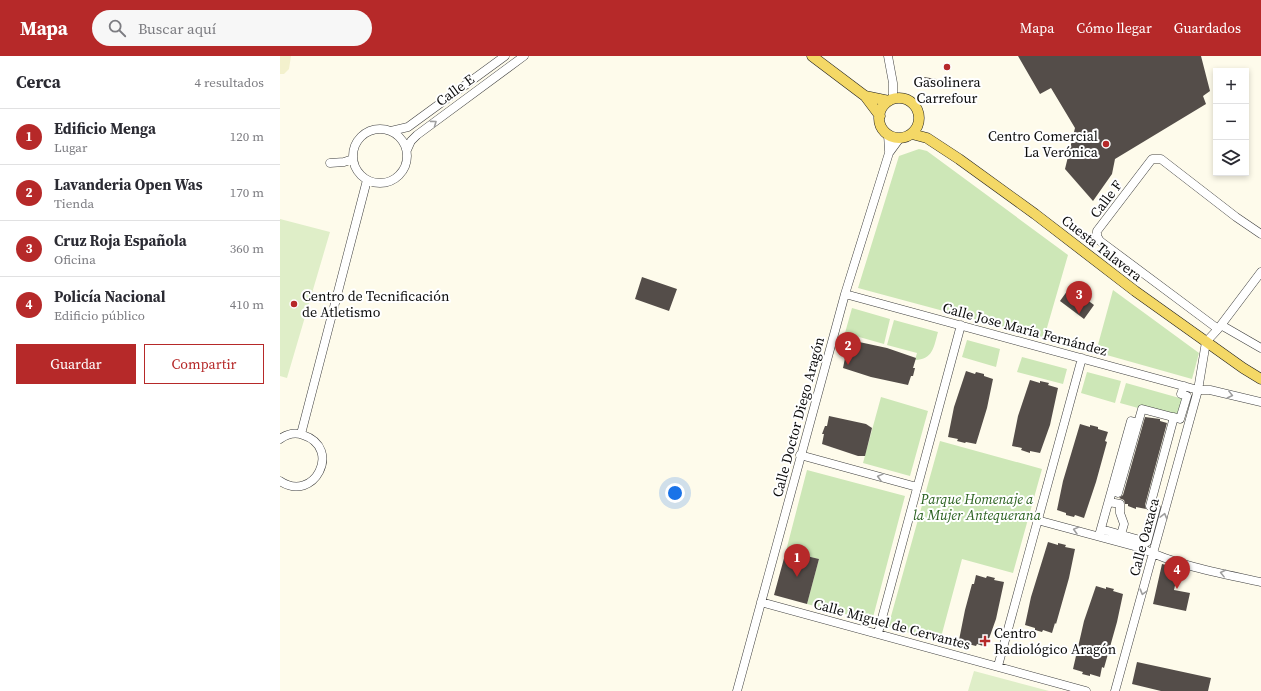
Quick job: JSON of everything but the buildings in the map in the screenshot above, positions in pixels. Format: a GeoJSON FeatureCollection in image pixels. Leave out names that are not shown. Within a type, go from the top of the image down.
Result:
{"type":"FeatureCollection","features":[{"type":"Feature","properties":{"kind":"main road"},"geometry":{"type":"LineString","coordinates":[[812,56],[865,96],[880,116]]}},
{"type":"Feature","properties":{"kind":"main road"},"geometry":{"type":"LineString","coordinates":[[865,96],[891,100]]}},
{"type":"Feature","properties":{"kind":"main road"},"geometry":{"type":"LineString","coordinates":[[899,98],[906,99],[912,102],[917,108],[919,123],[912,134],[900,138],[894,137],[883,129],[880,123],[880,116],[884,105],[891,100],[899,98]]}},
{"type":"Feature","properties":{"kind":"main road","name":"Cuesta Talavera"},"geometry":{"type":"LineString","coordinates":[[919,123],[927,138]]}},
{"type":"Feature","properties":{"kind":"main road","name":"Cuesta Talavera"},"geometry":{"type":"LineString","coordinates":[[912,134],[927,138],[959,159],[1035,214],[1135,291],[1243,368],[1261,379]]}},
{"type":"Feature","properties":{"kind":"street","name":"Calle E"},"geometry":{"type":"LineString","coordinates":[[391,131],[408,127],[505,56]]}},
{"type":"Feature","properties":{"kind":"street","name":"Calle E"},"geometry":{"type":"LineString","coordinates":[[407,150],[411,141],[417,135],[524,56]]}},
{"type":"Feature","properties":{"kind":"street"},"geometry":{"type":"LineString","coordinates":[[888,56],[892,83],[891,100]]}},
{"type":"Feature","properties":{"kind":"street"},"geometry":{"type":"LineString","coordinates":[[376,129],[391,131],[402,140],[407,150],[406,165],[397,177],[388,182],[377,183],[367,180],[359,173],[354,164],[354,149],[362,136],[376,129]]}},
{"type":"Feature","properties":{"kind":"street","name":"Calle Doctor Diego Aragón"},"geometry":{"type":"LineString","coordinates":[[737,691],[845,294],[889,151],[888,134]]}},
{"type":"Feature","properties":{"kind":"street","name":"Calle Doctor Diego Aragón"},"geometry":{"type":"LineString","coordinates":[[889,151],[900,138]]}},
{"type":"Feature","properties":{"kind":"street","name":"Calle F"},"geometry":{"type":"LineString","coordinates":[[1219,327],[1100,241],[1097,236],[1098,232],[1152,159],[1156,158],[1160,159],[1258,232]]}},
{"type":"Feature","properties":{"kind":"street"},"geometry":{"type":"LineString","coordinates":[[330,163],[344,162],[353,159]]}},
{"type":"Feature","properties":{"kind":"street"},"geometry":{"type":"LineString","coordinates":[[301,434],[367,180]]}},
{"type":"Feature","properties":{"kind":"street"},"geometry":{"type":"LineString","coordinates":[[1206,342],[1261,272]]}},
{"type":"Feature","properties":{"kind":"street","name":"Calle Jose María Fernández"},"geometry":{"type":"LineString","coordinates":[[845,294],[1198,390],[1210,390],[1261,402]]}},
{"type":"Feature","properties":{"kind":"street"},"geometry":{"type":"LineString","coordinates":[[878,633],[961,325]]}},
{"type":"Feature","properties":{"kind":"street"},"geometry":{"type":"LineString","coordinates":[[1219,327],[1261,348]]}},
{"type":"Feature","properties":{"kind":"street","name":"Calle Oaxaca"},"geometry":{"type":"LineString","coordinates":[[1115,691],[1198,390],[1206,342]]}},
{"type":"Feature","properties":{"kind":"street"},"geometry":{"type":"LineString","coordinates":[[998,666],[1082,358]]}},
{"type":"Feature","properties":{"kind":"street"},"geometry":{"type":"LineString","coordinates":[[1174,417],[1150,506],[1156,508],[1147,542],[1100,531],[1128,445],[1138,423],[1142,409],[1174,417],[1180,419],[1187,396],[1181,394],[1184,386]]}},
{"type":"Feature","properties":{"kind":"street"},"geometry":{"type":"LineString","coordinates":[[280,439],[292,433],[309,437],[316,442],[322,455],[322,468],[311,482],[302,486],[293,487],[280,481]]}},
{"type":"Feature","properties":{"kind":"street"},"geometry":{"type":"LineString","coordinates":[[800,455],[917,487]]}},
{"type":"Feature","properties":{"kind":"street"},"geometry":{"type":"LineString","coordinates":[[1121,536],[1124,524],[1120,514],[1120,504],[1109,502],[1112,491],[1118,492],[1122,467]]}},
{"type":"Feature","properties":{"kind":"street"},"geometry":{"type":"LineString","coordinates":[[1037,520],[1141,548],[1154,554],[1200,567],[1261,582]]}},
{"type":"Feature","properties":{"kind":"street","name":"Calle Miguel de Cervantes"},"geometry":{"type":"LineString","coordinates":[[761,602],[1086,691]]}},
{"type":"Feature","properties":{"kind":"shaded area"},"geometry":{"type":"Polygon","coordinates":[[[280,56],[291,56],[289,69],[284,74],[280,74],[280,56]]]}},
{"type":"Feature","properties":{"kind":"green space"},"geometry":{"type":"Polygon","coordinates":[[[919,149],[927,151],[1068,255],[1044,338],[858,288],[899,156],[919,149]]]}},
{"type":"Feature","properties":{"kind":"green space","name":"Centro de Tecnificación de Atletismo"},"geometry":{"type":"Polygon","coordinates":[[[280,219],[330,232],[287,378],[280,376],[280,219]]]}},
{"type":"Feature","properties":{"kind":"green space"},"geometry":{"type":"Polygon","coordinates":[[[1113,290],[1199,353],[1192,379],[1096,352],[1113,290]]]}},
{"type":"Feature","properties":{"kind":"green space"},"geometry":{"type":"Polygon","coordinates":[[[852,308],[890,319],[884,344],[845,333],[852,308]]]}},
{"type":"Feature","properties":{"kind":"green space"},"geometry":{"type":"Polygon","coordinates":[[[894,320],[938,332],[934,347],[926,358],[915,360],[917,353],[887,345],[894,320]]]}},
{"type":"Feature","properties":{"kind":"green space"},"geometry":{"type":"Polygon","coordinates":[[[967,340],[1000,349],[996,367],[962,357],[967,340]]]}},
{"type":"Feature","properties":{"kind":"green space"},"geometry":{"type":"Polygon","coordinates":[[[1022,357],[1067,369],[1063,384],[1017,372],[1022,357]]]}},
{"type":"Feature","properties":{"kind":"green space"},"geometry":{"type":"Polygon","coordinates":[[[1087,372],[1121,381],[1115,403],[1081,393],[1087,372]]]}},
{"type":"Feature","properties":{"kind":"green space"},"geometry":{"type":"Polygon","coordinates":[[[1126,383],[1183,399],[1178,419],[1120,403],[1126,383]]]}},
{"type":"Feature","properties":{"kind":"green space"},"geometry":{"type":"Polygon","coordinates":[[[881,397],[928,411],[910,476],[863,463],[881,397]]]}},
{"type":"Feature","properties":{"kind":"green space","name":"Parque Homenaje a la Mujer Antequerana"},"geometry":{"type":"Polygon","coordinates":[[[940,441],[1042,469],[1013,573],[962,559],[940,641],[888,627],[940,441]]]}},
{"type":"Feature","properties":{"kind":"green space"},"geometry":{"type":"Polygon","coordinates":[[[807,470],[905,496],[872,621],[807,604],[819,559],[786,551],[807,470]]]}},
{"type":"Feature","properties":{"kind":"green space"},"geometry":{"type":"Polygon","coordinates":[[[974,671],[1049,691],[968,691],[974,671]]]}},
{"type":"Feature","properties":{"kind":"place","name":"Gasolinera Carrefour"},"geometry":{"type":"Point","coordinates":[947,67]}},
{"type":"Feature","properties":{"kind":"place","name":"Centro Comercial La Verónica"},"geometry":{"type":"Point","coordinates":[1106,144]}},
{"type":"Feature","properties":{"kind":"place","name":"Centro de Tecnificación de Atletismo"},"geometry":{"type":"Point","coordinates":[294,304]}},
{"type":"Feature","properties":{"kind":"place","name":"Cruz Roja Española"},"geometry":{"type":"Point","coordinates":[1079,314]}},
{"type":"Feature","properties":{"kind":"place","name":"Lavanderia Open Was"},"geometry":{"type":"Point","coordinates":[848,365]}},
{"type":"Feature","properties":{"kind":"place","name":"Edificio Menga"},"geometry":{"type":"Point","coordinates":[797,577]}},
{"type":"Feature","properties":{"kind":"place","name":"Policía Nacional"},"geometry":{"type":"Point","coordinates":[1177,589]}},
{"type":"Feature","properties":{"kind":"place","name":"Centro Radiológico Aragón"},"geometry":{"type":"Point","coordinates":[985,641]}}]}
